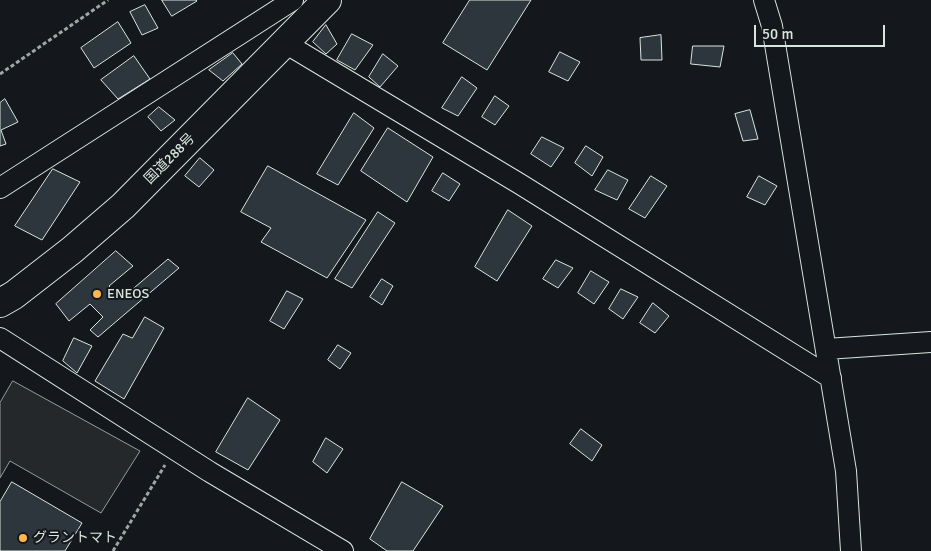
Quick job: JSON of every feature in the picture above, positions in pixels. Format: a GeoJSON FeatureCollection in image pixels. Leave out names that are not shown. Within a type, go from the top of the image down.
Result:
{"type":"FeatureCollection","features":[{"type":"Feature","properties":{"kind":"highway","name":"国道288号"},"geometry":{"type":"LineString","coordinates":[[0,303],[14,295],[72,250],[123,206],[327,0]]}},
{"type":"Feature","properties":{"kind":"street"},"geometry":{"type":"LineString","coordinates":[[0,188],[294,0]]}},
{"type":"Feature","properties":{"kind":"street"},"geometry":{"type":"LineString","coordinates":[[764,0],[772,26],[846,472],[851,551]]}},
{"type":"Feature","properties":{"kind":"street"},"geometry":{"type":"LineString","coordinates":[[285,43],[520,184],[831,378]]}},
{"type":"Feature","properties":{"kind":"street"},"geometry":{"type":"LineString","coordinates":[[0,338],[174,450],[343,551]]}},
{"type":"Feature","properties":{"kind":"street"},"geometry":{"type":"LineString","coordinates":[[826,349],[931,342]]}},
{"type":"Feature","properties":{"kind":"path"},"geometry":{"type":"LineString","coordinates":[[0,74],[108,0]]}},
{"type":"Feature","properties":{"kind":"path"},"geometry":{"type":"LineString","coordinates":[[113,551],[174,450]]}},
{"type":"Feature","properties":{"kind":"shaded area"},"geometry":{"type":"Polygon","coordinates":[[[13,381],[140,451],[101,513],[10,461],[0,478],[0,403],[13,381]]]}},
{"type":"Feature","properties":{"kind":"building"},"geometry":{"type":"Polygon","coordinates":[[[162,0],[196,0],[197,1],[172,16],[162,0]]]}},
{"type":"Feature","properties":{"kind":"building"},"geometry":{"type":"Polygon","coordinates":[[[470,0],[531,0],[487,70],[443,43],[470,0]]]}},
{"type":"Feature","properties":{"kind":"building"},"geometry":{"type":"Polygon","coordinates":[[[145,5],[158,28],[142,35],[130,12],[145,5]]]}},
{"type":"Feature","properties":{"kind":"building"},"geometry":{"type":"Polygon","coordinates":[[[118,22],[131,43],[94,68],[81,48],[118,22]]]}},
{"type":"Feature","properties":{"kind":"building"},"geometry":{"type":"Polygon","coordinates":[[[326,25],[337,44],[326,54],[313,42],[326,25]]]}},
{"type":"Feature","properties":{"kind":"building"},"geometry":{"type":"Polygon","coordinates":[[[352,34],[373,45],[355,70],[337,60],[352,34]]]}},
{"type":"Feature","properties":{"kind":"building"},"geometry":{"type":"Polygon","coordinates":[[[661,35],[662,60],[641,60],[640,38],[661,35]]]}},
{"type":"Feature","properties":{"kind":"building"},"geometry":{"type":"Polygon","coordinates":[[[693,46],[724,46],[720,67],[691,64],[693,46]]]}},
{"type":"Feature","properties":{"kind":"building"},"geometry":{"type":"Polygon","coordinates":[[[560,52],[580,62],[568,81],[549,72],[560,52]]]}},
{"type":"Feature","properties":{"kind":"building"},"geometry":{"type":"Polygon","coordinates":[[[233,53],[242,64],[223,81],[209,70],[233,53]]]}},
{"type":"Feature","properties":{"kind":"building"},"geometry":{"type":"Polygon","coordinates":[[[383,54],[398,66],[380,87],[369,77],[383,54]]]}},
{"type":"Feature","properties":{"kind":"building"},"geometry":{"type":"Polygon","coordinates":[[[134,56],[150,79],[118,99],[101,80],[134,56]]]}},
{"type":"Feature","properties":{"kind":"building"},"geometry":{"type":"Polygon","coordinates":[[[462,77],[477,88],[458,116],[442,108],[462,77]]]}},
{"type":"Feature","properties":{"kind":"building"},"geometry":{"type":"Polygon","coordinates":[[[495,96],[509,106],[495,125],[482,117],[495,96]]]}},
{"type":"Feature","properties":{"kind":"building"},"geometry":{"type":"Polygon","coordinates":[[[5,99],[18,122],[1,130],[6,144],[0,146],[0,103],[5,99]]]}},
{"type":"Feature","properties":{"kind":"building"},"geometry":{"type":"Polygon","coordinates":[[[159,107],[175,120],[161,131],[148,117],[159,107]]]}},
{"type":"Feature","properties":{"kind":"building"},"geometry":{"type":"Polygon","coordinates":[[[750,110],[758,139],[743,141],[735,114],[750,110]]]}},
{"type":"Feature","properties":{"kind":"building"},"geometry":{"type":"Polygon","coordinates":[[[354,113],[374,128],[338,185],[317,174],[354,113]]]}},
{"type":"Feature","properties":{"kind":"building"},"geometry":{"type":"Polygon","coordinates":[[[388,128],[433,157],[407,202],[361,171],[388,128]]]}},
{"type":"Feature","properties":{"kind":"building"},"geometry":{"type":"Polygon","coordinates":[[[542,137],[564,148],[551,167],[531,154],[542,137]]]}},
{"type":"Feature","properties":{"kind":"building"},"geometry":{"type":"Polygon","coordinates":[[[586,146],[603,157],[592,176],[575,163],[586,146]]]}},
{"type":"Feature","properties":{"kind":"building"},"geometry":{"type":"Polygon","coordinates":[[[200,158],[214,170],[199,187],[185,176],[200,158]]]}},
{"type":"Feature","properties":{"kind":"building"},"geometry":{"type":"Polygon","coordinates":[[[268,166],[366,220],[327,278],[261,242],[271,228],[241,212],[268,166]]]}},
{"type":"Feature","properties":{"kind":"building"},"geometry":{"type":"Polygon","coordinates":[[[53,169],[80,182],[42,240],[15,226],[53,169]]]}},
{"type":"Feature","properties":{"kind":"building"},"geometry":{"type":"Polygon","coordinates":[[[608,170],[628,180],[617,200],[595,190],[608,170]]]}},
{"type":"Feature","properties":{"kind":"building"},"geometry":{"type":"Polygon","coordinates":[[[443,173],[460,184],[449,201],[432,191],[443,173]]]}},
{"type":"Feature","properties":{"kind":"building"},"geometry":{"type":"Polygon","coordinates":[[[651,176],[667,186],[645,218],[629,209],[651,176]]]}},
{"type":"Feature","properties":{"kind":"building"},"geometry":{"type":"Polygon","coordinates":[[[759,176],[777,186],[765,205],[747,197],[759,176]]]}},
{"type":"Feature","properties":{"kind":"building"},"geometry":{"type":"Polygon","coordinates":[[[508,210],[532,226],[497,281],[475,267],[508,210]]]}},
{"type":"Feature","properties":{"kind":"building"},"geometry":{"type":"Polygon","coordinates":[[[378,212],[395,223],[352,288],[335,279],[378,212]]]}},
{"type":"Feature","properties":{"kind":"building"},"geometry":{"type":"Polygon","coordinates":[[[116,251],[133,266],[109,286],[121,299],[168,259],[179,268],[98,337],[90,330],[103,317],[90,304],[69,321],[56,304],[116,251]]]}},
{"type":"Feature","properties":{"kind":"building"},"geometry":{"type":"Polygon","coordinates":[[[556,260],[573,268],[558,288],[543,279],[556,260]]]}},
{"type":"Feature","properties":{"kind":"building"},"geometry":{"type":"Polygon","coordinates":[[[591,271],[609,282],[594,304],[578,293],[591,271]]]}},
{"type":"Feature","properties":{"kind":"building"},"geometry":{"type":"Polygon","coordinates":[[[382,279],[393,286],[382,305],[370,297],[382,279]]]}},
{"type":"Feature","properties":{"kind":"building"},"geometry":{"type":"Polygon","coordinates":[[[621,289],[638,297],[623,319],[609,309],[621,289]]]}},
{"type":"Feature","properties":{"kind":"building"},"geometry":{"type":"Polygon","coordinates":[[[287,291],[303,299],[284,329],[270,321],[287,291]]]}},
{"type":"Feature","properties":{"kind":"building"},"geometry":{"type":"Polygon","coordinates":[[[653,303],[669,316],[655,333],[640,323],[653,303]]]}},
{"type":"Feature","properties":{"kind":"building"},"geometry":{"type":"Polygon","coordinates":[[[145,317],[164,328],[124,399],[95,381],[123,334],[132,338],[145,317]]]}},
{"type":"Feature","properties":{"kind":"building"},"geometry":{"type":"Polygon","coordinates":[[[74,338],[92,346],[77,373],[63,361],[74,338]]]}},
{"type":"Feature","properties":{"kind":"building"},"geometry":{"type":"Polygon","coordinates":[[[338,345],[351,353],[340,369],[328,360],[338,345]]]}},
{"type":"Feature","properties":{"kind":"building"},"geometry":{"type":"Polygon","coordinates":[[[248,398],[280,420],[248,470],[216,452],[248,398]]]}},
{"type":"Feature","properties":{"kind":"building"},"geometry":{"type":"Polygon","coordinates":[[[581,429],[602,445],[592,461],[570,444],[581,429]]]}},
{"type":"Feature","properties":{"kind":"building"},"geometry":{"type":"Polygon","coordinates":[[[326,438],[343,449],[327,473],[313,462],[326,438]]]}},
{"type":"Feature","properties":{"kind":"building"},"geometry":{"type":"Polygon","coordinates":[[[12,482],[82,523],[65,551],[0,551],[0,502],[12,482]]]}},
{"type":"Feature","properties":{"kind":"building"},"geometry":{"type":"Polygon","coordinates":[[[402,482],[443,506],[413,551],[387,551],[370,539],[402,482]]]}},
{"type":"Feature","properties":{"kind":"place","name":"ENEOS"},"geometry":{"type":"Point","coordinates":[97,294]}},
{"type":"Feature","properties":{"kind":"place","name":"グラントマト"},"geometry":{"type":"Point","coordinates":[23,538]}}]}
